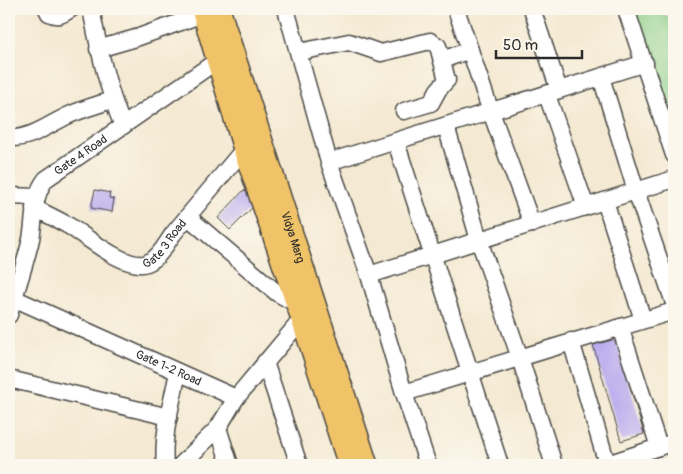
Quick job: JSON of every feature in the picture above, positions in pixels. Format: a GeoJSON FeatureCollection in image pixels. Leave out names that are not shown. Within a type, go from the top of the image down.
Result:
{"type":"FeatureCollection","features":[{"type":"Feature","properties":{"kind":"main road","name":"Vidya Marg"},"geometry":{"type":"LineString","coordinates":[[208,10],[218,60],[244,149],[349,465]]}},
{"type":"Feature","properties":{"kind":"main road","name":"Vidya Marg"},"geometry":{"type":"LineString","coordinates":[[208,10],[367,465]]}},
{"type":"Feature","properties":{"kind":"street"},"geometry":{"type":"LineString","coordinates":[[47,9],[49,13],[56,16],[62,15],[71,9]]}},
{"type":"Feature","properties":{"kind":"street"},"geometry":{"type":"LineString","coordinates":[[91,9],[98,48],[112,100],[123,126]]}},
{"type":"Feature","properties":{"kind":"street"},"geometry":{"type":"LineString","coordinates":[[286,9],[329,162],[369,275],[404,393],[428,465]]}},
{"type":"Feature","properties":{"kind":"street"},"geometry":{"type":"LineString","coordinates":[[456,9],[532,224]]}},
{"type":"Feature","properties":{"kind":"street"},"geometry":{"type":"LineString","coordinates":[[532,9],[553,92],[586,207]]}},
{"type":"Feature","properties":{"kind":"street"},"geometry":{"type":"LineString","coordinates":[[626,9],[674,155]]}},
{"type":"Feature","properties":{"kind":"street"},"geometry":{"type":"LineString","coordinates":[[98,48],[136,38],[208,10]]}},
{"type":"Feature","properties":{"kind":"street"},"geometry":{"type":"LineString","coordinates":[[299,52],[349,42],[381,54],[430,41],[438,46],[447,80],[438,90],[431,103],[404,111]]}},
{"type":"Feature","properties":{"kind":"street"},"geometry":{"type":"LineString","coordinates":[[442,60],[470,50]]}},
{"type":"Feature","properties":{"kind":"street","name":"Gate 4 Road"},"geometry":{"type":"LineString","coordinates":[[9,315],[11,297],[31,239],[35,203],[40,188],[46,179],[218,60]]}},
{"type":"Feature","properties":{"kind":"street"},"geometry":{"type":"LineString","coordinates":[[329,162],[645,63]]}},
{"type":"Feature","properties":{"kind":"street"},"geometry":{"type":"LineString","coordinates":[[601,77],[636,191],[674,303]]}},
{"type":"Feature","properties":{"kind":"street"},"geometry":{"type":"LineString","coordinates":[[9,138],[41,131],[78,111],[112,100]]}},
{"type":"Feature","properties":{"kind":"street"},"geometry":{"type":"LineString","coordinates":[[446,126],[479,240],[520,358],[554,465]]}},
{"type":"Feature","properties":{"kind":"street"},"geometry":{"type":"LineString","coordinates":[[396,142],[500,465]]}},
{"type":"Feature","properties":{"kind":"street","name":"Gate 3 Road"},"geometry":{"type":"LineString","coordinates":[[35,203],[55,218],[120,258],[145,264],[163,250],[244,149]]}},
{"type":"Feature","properties":{"kind":"street"},"geometry":{"type":"LineString","coordinates":[[369,275],[674,179]]}},
{"type":"Feature","properties":{"kind":"street"},"geometry":{"type":"LineString","coordinates":[[9,196],[35,203]]}},
{"type":"Feature","properties":{"kind":"street"},"geometry":{"type":"LineString","coordinates":[[606,201],[643,320]]}},
{"type":"Feature","properties":{"kind":"street"},"geometry":{"type":"LineString","coordinates":[[181,465],[218,428],[236,398],[265,362],[299,312],[188,217]]}},
{"type":"Feature","properties":{"kind":"street","name":"Gate 1-2 Road"},"geometry":{"type":"LineString","coordinates":[[11,297],[236,398]]}},
{"type":"Feature","properties":{"kind":"street"},"geometry":{"type":"LineString","coordinates":[[404,393],[674,311]]}},
{"type":"Feature","properties":{"kind":"street"},"geometry":{"type":"LineString","coordinates":[[571,341],[605,465],[667,445],[620,327]]}},
{"type":"Feature","properties":{"kind":"street"},"geometry":{"type":"LineString","coordinates":[[265,362],[299,465]]}},
{"type":"Feature","properties":{"kind":"street"},"geometry":{"type":"LineString","coordinates":[[165,465],[164,445],[178,372]]}},
{"type":"Feature","properties":{"kind":"street"},"geometry":{"type":"LineString","coordinates":[[9,379],[169,417]]}},
{"type":"Feature","properties":{"kind":"street"},"geometry":{"type":"LineString","coordinates":[[218,428],[230,465]]}},
{"type":"Feature","properties":{"kind":"green space"},"geometry":{"type":"Polygon","coordinates":[[[633,9],[663,9],[666,17],[674,14],[674,112],[665,114],[633,9]]]}},
{"type":"Feature","properties":{"kind":"building"},"geometry":{"type":"Polygon","coordinates":[[[95,190],[110,193],[109,198],[114,199],[112,212],[91,208],[95,190]]]}},
{"type":"Feature","properties":{"kind":"building"},"geometry":{"type":"Polygon","coordinates":[[[244,190],[257,203],[230,230],[218,218],[244,190]]]}},
{"type":"Feature","properties":{"kind":"building"},"geometry":{"type":"Polygon","coordinates":[[[616,339],[644,434],[621,441],[593,345],[616,339]]]}}]}
